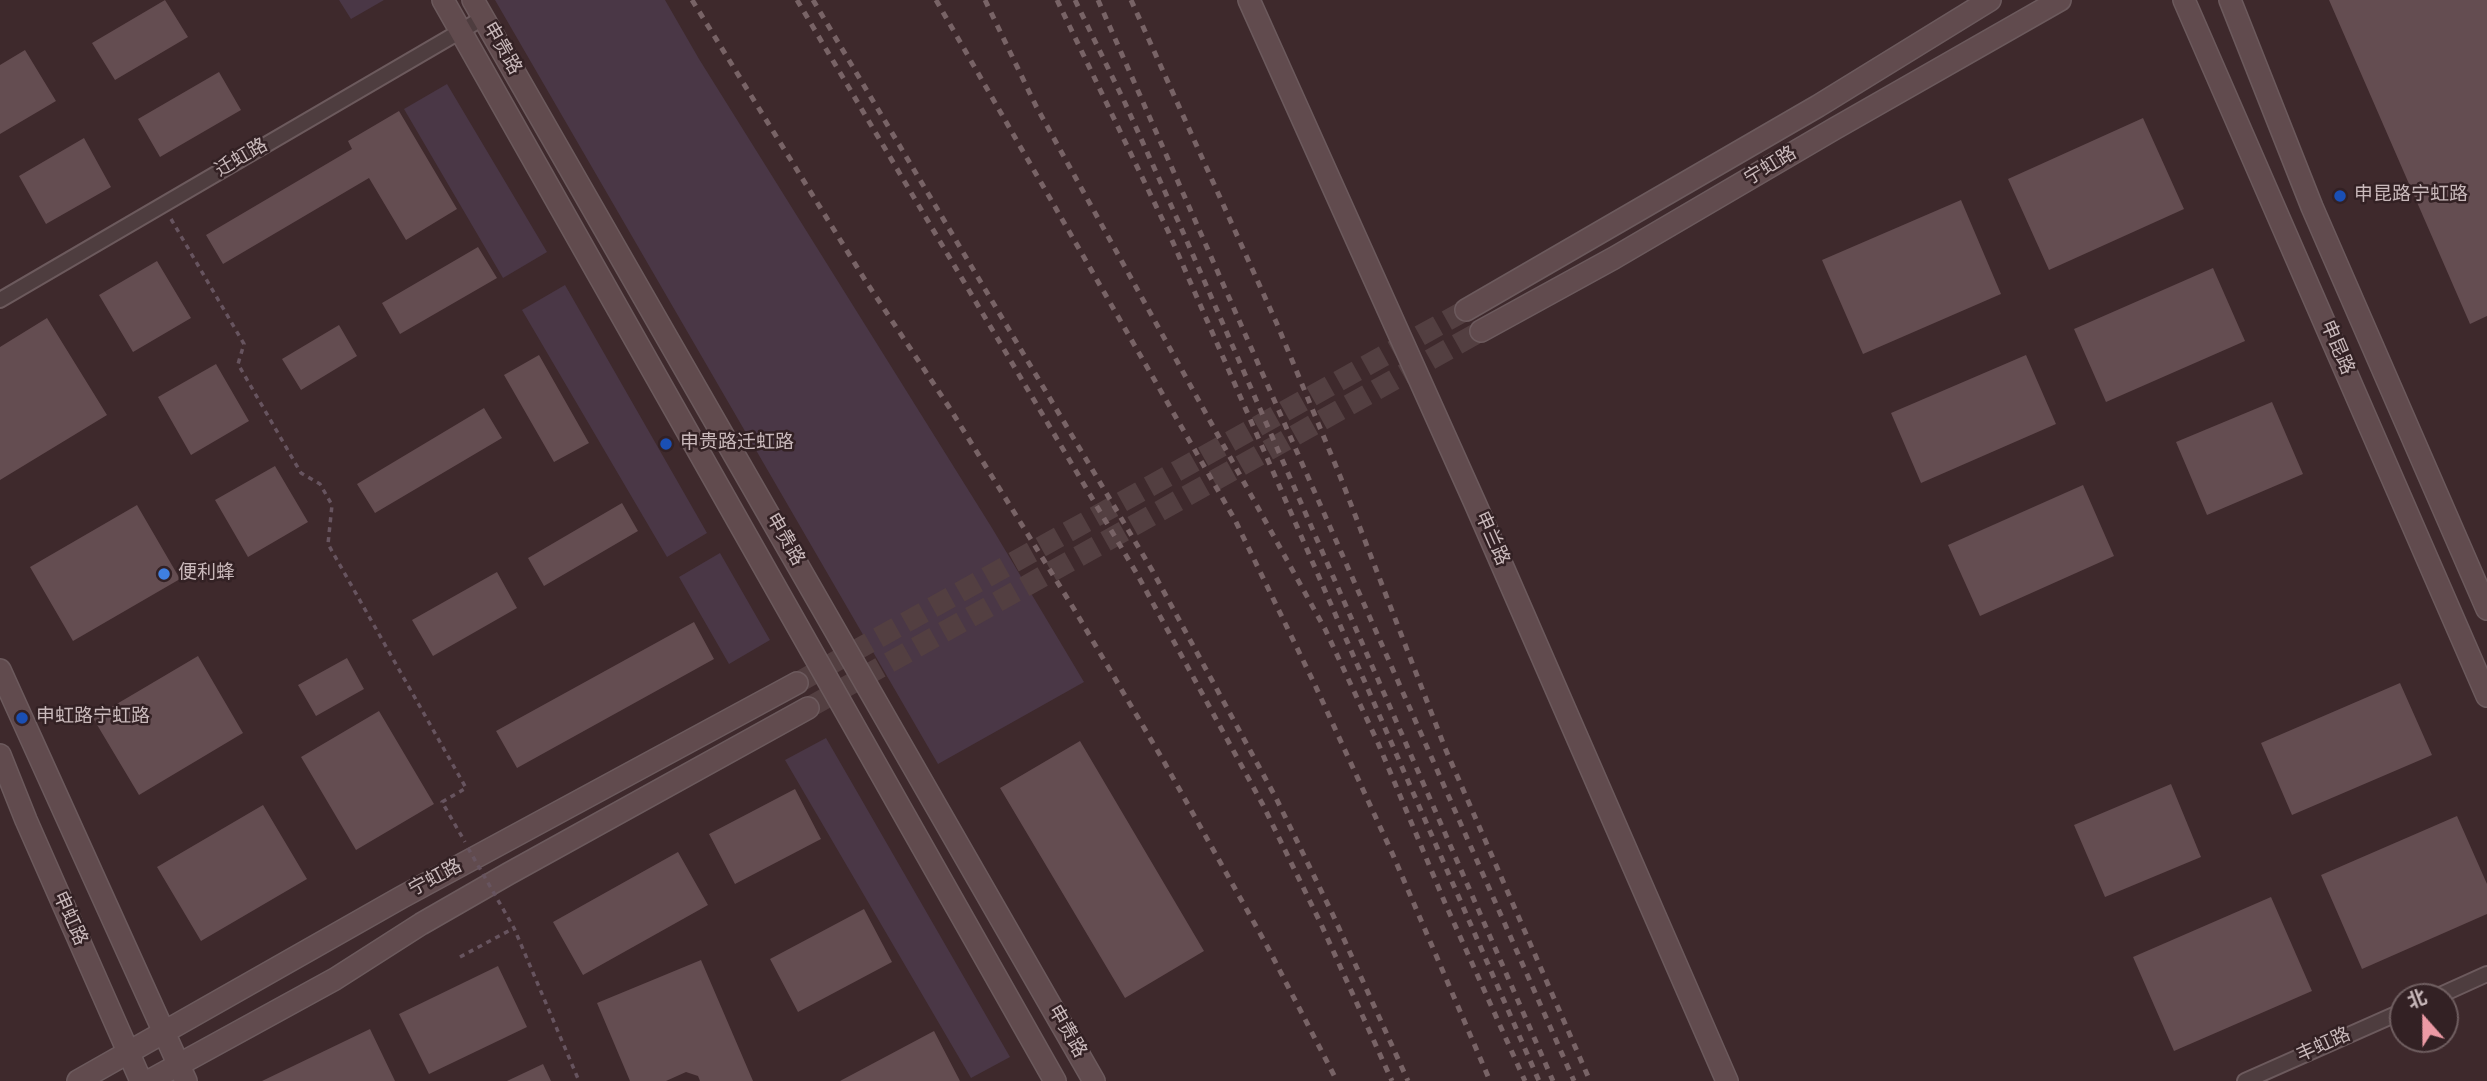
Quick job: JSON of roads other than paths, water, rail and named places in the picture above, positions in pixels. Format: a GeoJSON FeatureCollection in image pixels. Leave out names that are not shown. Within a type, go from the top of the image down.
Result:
{"type":"FeatureCollection","features":[{"type":"Feature","properties":{"kind":"main road","name":"申贵路"},"geometry":{"type":"LineString","coordinates":[[443,0],[1055,1081]]}},
{"type":"Feature","properties":{"kind":"main road","name":"申兰路"},"geometry":{"type":"LineString","coordinates":[[1249,0],[1480,515],[1727,1081]]}},
{"type":"Feature","properties":{"kind":"main road","name":"宁虹路"},"geometry":{"type":"LineString","coordinates":[[1466,310],[1818,106],[1990,0]]}},
{"type":"Feature","properties":{"kind":"main road","name":"宁虹路"},"geometry":{"type":"LineString","coordinates":[[1481,331],[1614,258],[2060,0]]}},
{"type":"Feature","properties":{"kind":"main road","name":"申昆路"},"geometry":{"type":"LineString","coordinates":[[2184,0],[2487,695]]}},
{"type":"Feature","properties":{"kind":"main road","name":"申昆路"},"geometry":{"type":"LineString","coordinates":[[2230,0],[2312,207],[2487,609]]}},
{"type":"Feature","properties":{"kind":"main road","name":"申贵路"},"geometry":{"type":"LineString","coordinates":[[478,9],[1094,1081]]}},
{"type":"Feature","properties":{"kind":"main road"},"geometry":{"type":"LineString","coordinates":[[0,670],[182,1073]]}},
{"type":"Feature","properties":{"kind":"main road","name":"宁虹路"},"geometry":{"type":"LineString","coordinates":[[78,1081],[402,897],[797,683]]}},
{"type":"Feature","properties":{"kind":"main road","name":"宁虹路"},"geometry":{"type":"LineString","coordinates":[[149,1081],[182,1073],[421,924],[808,708]]}},
{"type":"Feature","properties":{"kind":"main road","name":"申虹路"},"geometry":{"type":"LineString","coordinates":[[0,755],[141,1081]]}},
{"type":"Feature","properties":{"kind":"street","name":"迁虹路"},"geometry":{"type":"LineString","coordinates":[[0,300],[461,31],[478,9]]}},
{"type":"Feature","properties":{"kind":"street"},"geometry":{"type":"LineString","coordinates":[[2459,986],[2487,974]]}},
{"type":"Feature","properties":{"kind":"street","name":"丰虹路"},"geometry":{"type":"LineString","coordinates":[[2245,1081],[2389,1017]]}},
{"type":"Feature","properties":{"kind":"tunnel"},"geometry":{"type":"LineString","coordinates":[[797,683],[1466,310]]}},
{"type":"Feature","properties":{"kind":"tunnel"},"geometry":{"type":"LineString","coordinates":[[808,708],[1481,331]]}},
{"type":"Feature","properties":{"kind":"railway"},"geometry":{"type":"LineString","coordinates":[[692,0],[865,280],[949,407],[1074,609],[1163,760],[1266,944],[1337,1081]]}},
{"type":"Feature","properties":{"kind":"railway"},"geometry":{"type":"LineString","coordinates":[[797,0],[1137,574],[1263,805],[1321,924],[1392,1081]]}},
{"type":"Feature","properties":{"kind":"railway"},"geometry":{"type":"LineString","coordinates":[[813,0],[1152,570],[1276,798],[1333,915],[1408,1081]]}},
{"type":"Feature","properties":{"kind":"railway"},"geometry":{"type":"LineString","coordinates":[[936,0],[1235,520],[1393,855],[1490,1081]]}},
{"type":"Feature","properties":{"kind":"railway"},"geometry":{"type":"LineString","coordinates":[[985,0],[1036,106],[1325,629],[1378,743],[1445,903],[1525,1081]]}},
{"type":"Feature","properties":{"kind":"railway"},"geometry":{"type":"LineString","coordinates":[[1057,0],[1168,231],[1539,1081]]}},
{"type":"Feature","properties":{"kind":"railway"},"geometry":{"type":"LineString","coordinates":[[1075,0],[1179,223],[1553,1081]]}},
{"type":"Feature","properties":{"kind":"railway"},"geometry":{"type":"LineString","coordinates":[[1098,0],[1574,1081]]}},
{"type":"Feature","properties":{"kind":"railway"},"geometry":{"type":"LineString","coordinates":[[1131,0],[1277,324],[1340,476],[1445,748],[1590,1081]]}},
{"type":"Feature","properties":{"kind":"place","name":"申昆路宁虹路"},"geometry":{"type":"Point","coordinates":[2340,196]}},
{"type":"Feature","properties":{"kind":"place","name":"申贵路迁虹路"},"geometry":{"type":"Point","coordinates":[666,444]}},
{"type":"Feature","properties":{"kind":"place","name":"便利蜂"},"geometry":{"type":"Point","coordinates":[164,574]}},
{"type":"Feature","properties":{"kind":"place","name":"申虹路宁虹路"},"geometry":{"type":"Point","coordinates":[22,718]}}]}
